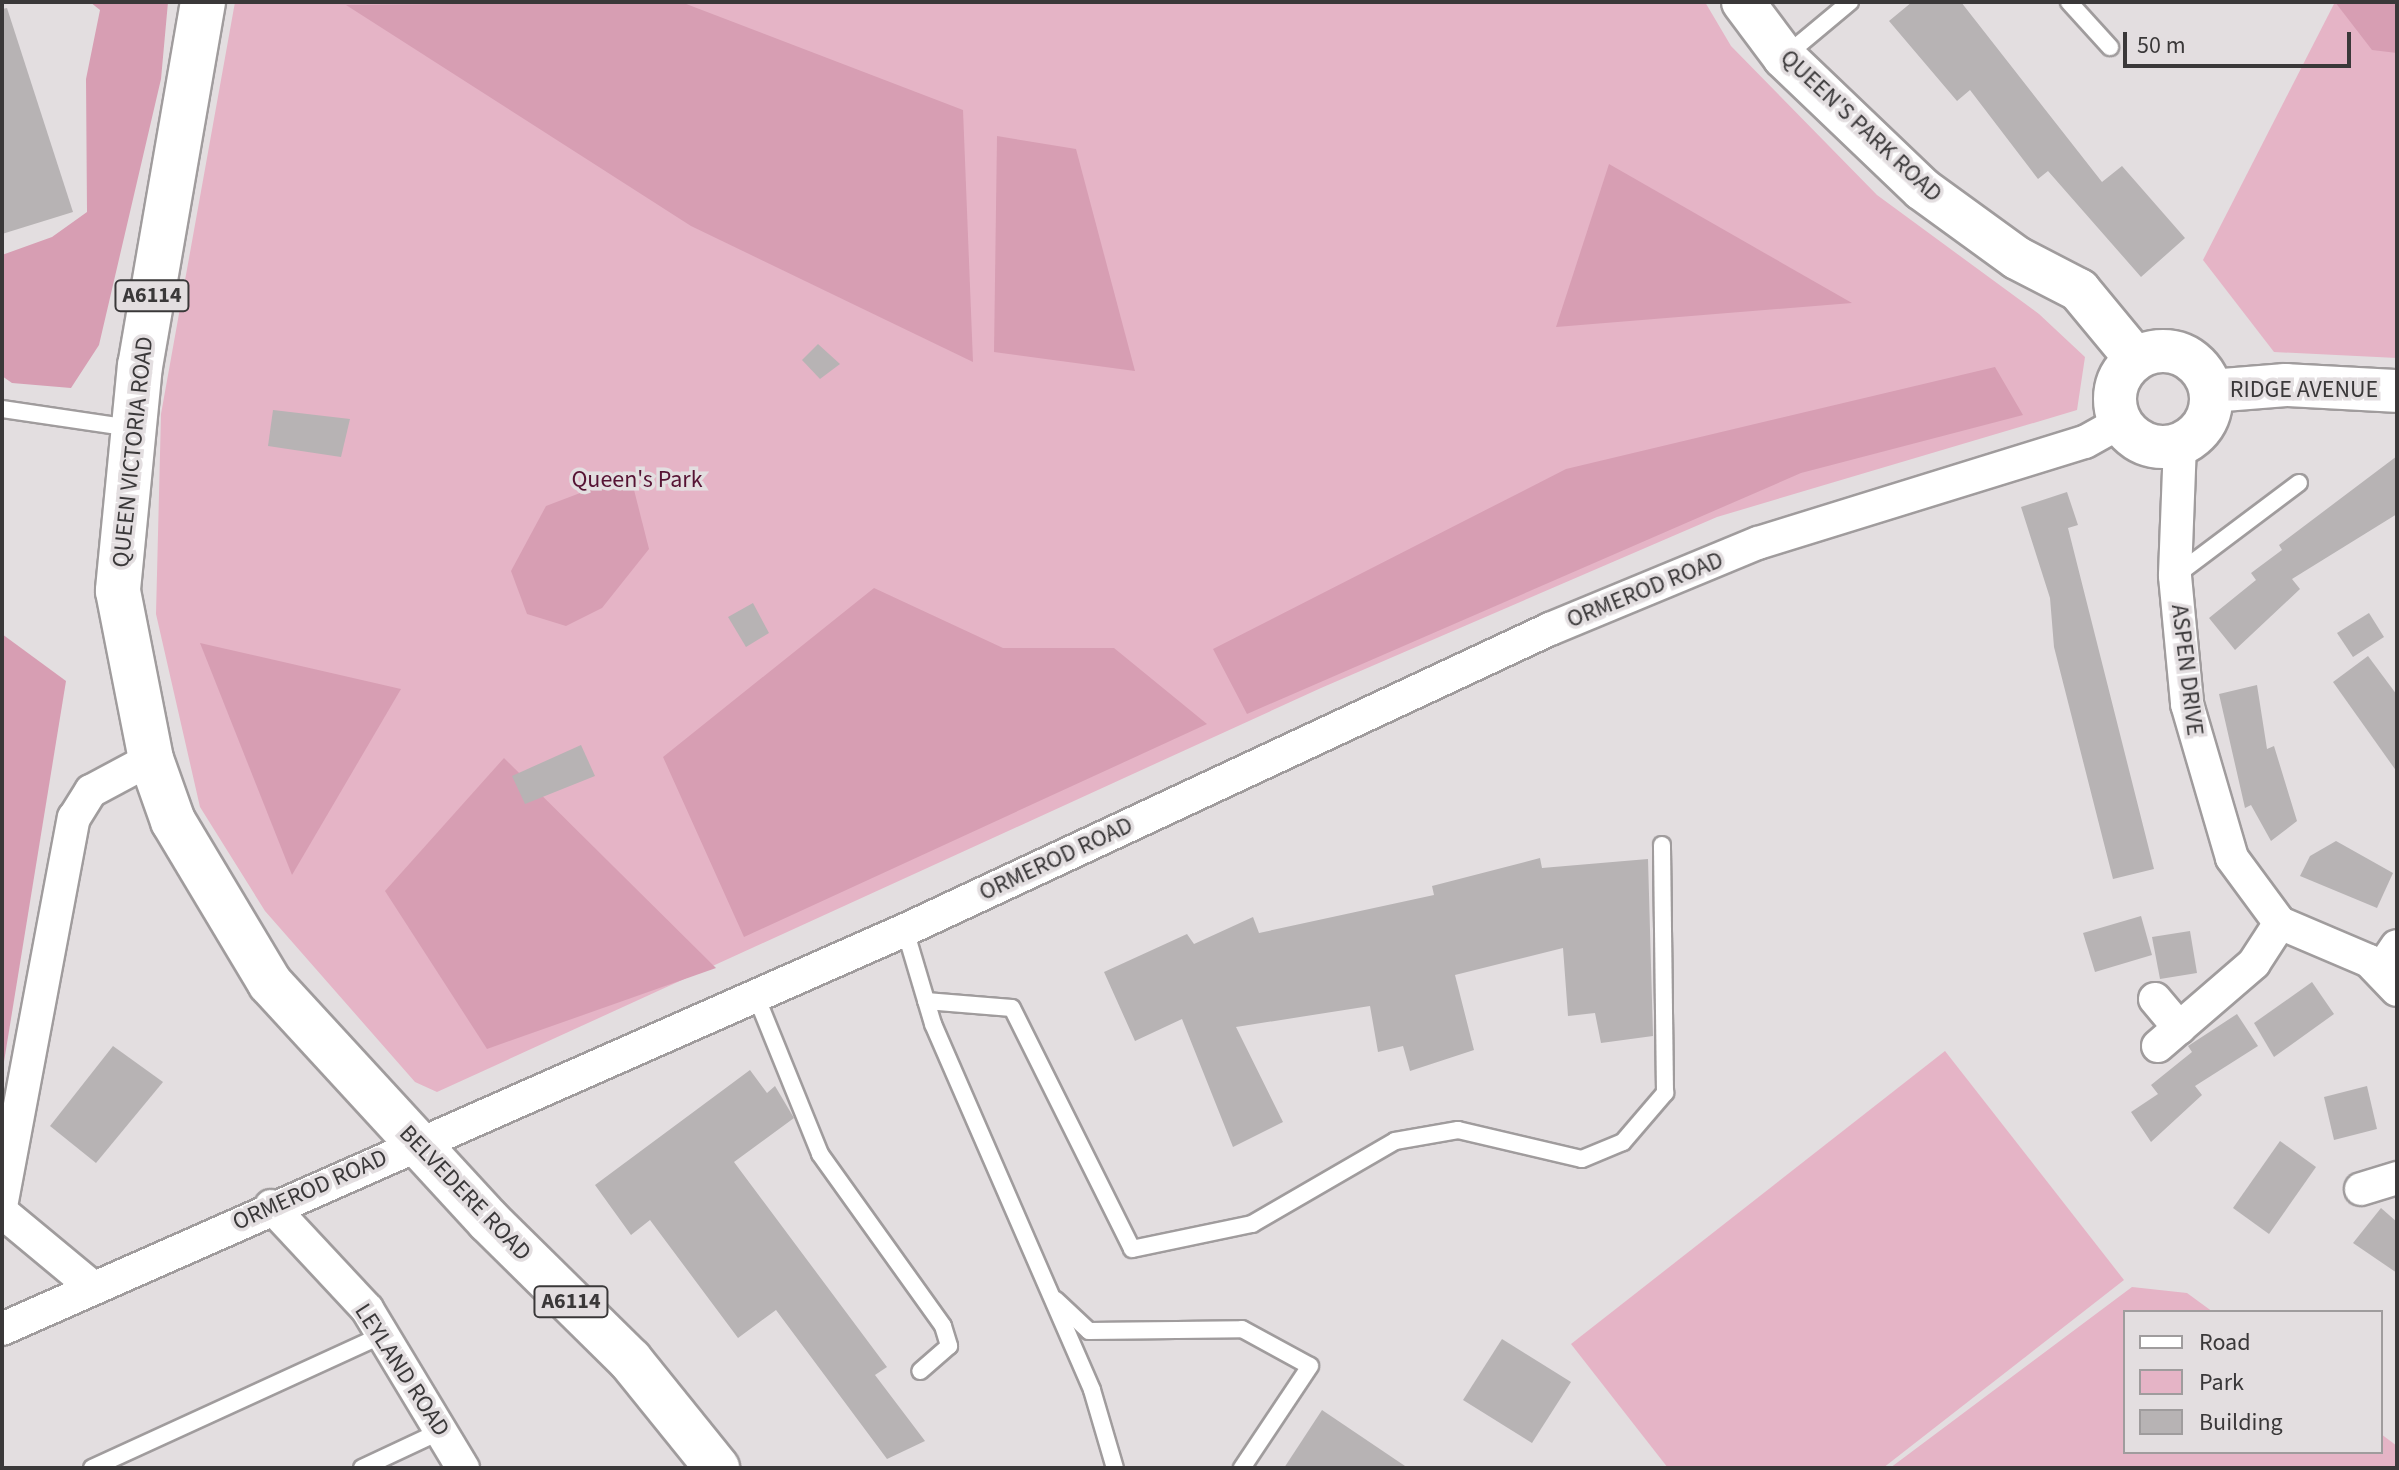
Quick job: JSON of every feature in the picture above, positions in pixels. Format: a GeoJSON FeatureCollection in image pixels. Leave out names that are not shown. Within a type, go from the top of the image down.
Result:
{"type":"FeatureCollection","features":[{"type":"Feature","properties":{"kind":"highway","name":"QUEEN VICTORIA ROAD"},"geometry":{"type":"LineString","coordinates":[[203,2],[131,428],[118,591],[151,759],[173,821],[221,911]]}},
{"type":"Feature","properties":{"kind":"highway","name":"BELVEDERE ROAD"},"geometry":{"type":"LineString","coordinates":[[221,911],[270,983],[416,1143],[630,1360],[717,1468]]}},
{"type":"Feature","properties":{"kind":"street","name":"QUEEN'S PARK ROAD"},"geometry":{"type":"LineString","coordinates":[[1743,2],[1784,57],[1922,189],[2017,258],[2079,290],[2136,359]]}},
{"type":"Feature","properties":{"kind":"street"},"geometry":{"type":"LineString","coordinates":[[2182,354],[2211,391],[2205,423],[2180,444],[2140,441],[2121,422],[2115,395],[2136,359],[2182,354]]}},
{"type":"Feature","properties":{"kind":"street","name":"RIDGE AVENUE"},"geometry":{"type":"LineString","coordinates":[[2211,391],[2286,385],[2397,391]]}},
{"type":"Feature","properties":{"kind":"street","name":"ORMEROD ROAD"},"geometry":{"type":"LineString","coordinates":[[2,1329],[271,1206],[905,930],[1550,629],[1758,543],[2085,442],[2121,422]]}},
{"type":"Feature","properties":{"kind":"street","name":"ASPEN DRIVE"},"geometry":{"type":"LineString","coordinates":[[2180,444],[2175,576],[2187,704],[2208,793],[2232,858],[2280,923],[2391,969]]}},
{"type":"Feature","properties":{"kind":"street"},"geometry":{"type":"LineString","coordinates":[[2,1201],[74,818],[91,791],[151,759]]}},
{"type":"Feature","properties":{"kind":"street"},"geometry":{"type":"LineString","coordinates":[[2155,999],[2169,1037],[2254,963],[2280,923]]}},
{"type":"Feature","properties":{"kind":"street"},"geometry":{"type":"LineString","coordinates":[[2361,1189],[2397,1178]]}},
{"type":"Feature","properties":{"kind":"street","name":"LEYLAND ROAD"},"geometry":{"type":"LineString","coordinates":[[271,1206],[383,1335],[443,1430],[463,1468]]}},
{"type":"Feature","properties":{"kind":"street"},"geometry":{"type":"LineString","coordinates":[[2,1212],[91,1286]]}},
{"type":"Feature","properties":{"kind":"lane"},"geometry":{"type":"LineString","coordinates":[[1784,57],[1850,2]]}},
{"type":"Feature","properties":{"kind":"lane"},"geometry":{"type":"LineString","coordinates":[[2069,2],[2110,47]]}},
{"type":"Feature","properties":{"kind":"lane"},"geometry":{"type":"LineString","coordinates":[[2,409],[131,428]]}},
{"type":"Feature","properties":{"kind":"lane"},"geometry":{"type":"LineString","coordinates":[[2175,576],[2299,483]]}},
{"type":"Feature","properties":{"kind":"lane"},"geometry":{"type":"LineString","coordinates":[[926,1001],[1012,1008],[1132,1249],[1252,1224],[1395,1141],[1458,1130],[1582,1159],[1623,1142],[1665,1093],[1662,845]]}},
{"type":"Feature","properties":{"kind":"lane"},"geometry":{"type":"LineString","coordinates":[[905,930],[926,1001],[1052,1296],[1115,1468]]}},
{"type":"Feature","properties":{"kind":"lane"},"geometry":{"type":"LineString","coordinates":[[756,996],[820,1154],[943,1326],[949,1346],[920,1371]]}},
{"type":"Feature","properties":{"kind":"lane"},"geometry":{"type":"LineString","coordinates":[[1052,1296],[1089,1331],[1242,1329],[1310,1366],[1242,1468]]}},
{"type":"Feature","properties":{"kind":"lane"},"geometry":{"type":"LineString","coordinates":[[92,1468],[383,1335]]}},
{"type":"Feature","properties":{"kind":"lane"},"geometry":{"type":"LineString","coordinates":[[362,1468],[443,1430]]}},
{"type":"Feature","properties":{"kind":"green space","name":"Queen's Park"},"geometry":{"type":"Polygon","coordinates":[[[235,2],[1705,2],[1731,46],[1877,195],[2039,314],[2085,357],[2077,410],[1717,517],[1321,688],[437,1092],[415,1082],[265,911],[200,807],[156,614],[161,414],[235,2]]]}},
{"type":"Feature","properties":{"kind":"green space"},"geometry":{"type":"Polygon","coordinates":[[[2335,2],[2397,2],[2397,358],[2274,352],[2203,260],[2335,2]]]}},
{"type":"Feature","properties":{"kind":"green space"},"geometry":{"type":"Polygon","coordinates":[[[1945,1051],[2124,1280],[1883,1468],[1668,1468],[1571,1344],[1945,1051]]]}},
{"type":"Feature","properties":{"kind":"green space"},"geometry":{"type":"Polygon","coordinates":[[[2132,1287],[2187,1293],[2210,1310],[2123,1310],[2123,1454],[2383,1454],[2383,1436],[2397,1446],[2397,1468],[1890,1468],[2132,1287]]]}},
{"type":"Feature","properties":{"kind":"shaded area"},"geometry":{"type":"Polygon","coordinates":[[[90,2],[168,2],[161,79],[99,345],[71,388],[12,383],[2,376],[2,255],[52,237],[87,212],[86,79],[100,10],[90,2]]]}},
{"type":"Feature","properties":{"kind":"shaded area"},"geometry":{"type":"Polygon","coordinates":[[[681,2],[963,110],[973,362],[691,226],[346,5],[681,2]]]}},
{"type":"Feature","properties":{"kind":"shaded area"},"geometry":{"type":"Polygon","coordinates":[[[2335,2],[2397,2],[2397,53],[2372,50],[2335,2]]]}},
{"type":"Feature","properties":{"kind":"shaded area"},"geometry":{"type":"Polygon","coordinates":[[[997,136],[1076,149],[1135,371],[994,352],[997,136]]]}},
{"type":"Feature","properties":{"kind":"shaded area"},"geometry":{"type":"Polygon","coordinates":[[[1609,164],[1852,303],[1556,327],[1609,164]]]}},
{"type":"Feature","properties":{"kind":"shaded area"},"geometry":{"type":"Polygon","coordinates":[[[1995,367],[2023,415],[1801,473],[1247,714],[1213,649],[1566,469],[1995,367]]]}},
{"type":"Feature","properties":{"kind":"shaded area"},"geometry":{"type":"Polygon","coordinates":[[[630,474],[649,549],[602,608],[566,626],[527,614],[511,571],[546,506],[630,474]]]}},
{"type":"Feature","properties":{"kind":"shaded area"},"geometry":{"type":"Polygon","coordinates":[[[874,588],[1003,648],[1114,648],[1207,724],[744,937],[663,757],[874,588]]]}},
{"type":"Feature","properties":{"kind":"shaded area"},"geometry":{"type":"Polygon","coordinates":[[[2,634],[66,681],[2,1074],[2,634]]]}},
{"type":"Feature","properties":{"kind":"shaded area"},"geometry":{"type":"Polygon","coordinates":[[[200,643],[401,689],[292,875],[200,643]]]}},
{"type":"Feature","properties":{"kind":"shaded area"},"geometry":{"type":"Polygon","coordinates":[[[504,758],[716,968],[487,1049],[385,891],[504,758]]]}},
{"type":"Feature","properties":{"kind":"building"},"geometry":{"type":"Polygon","coordinates":[[[1912,2],[1961,2],[2102,182],[2122,166],[2185,238],[2141,277],[2048,171],[2038,179],[1970,90],[1957,101],[1889,21],[1912,2]]]}},
{"type":"Feature","properties":{"kind":"building"},"geometry":{"type":"Polygon","coordinates":[[[7,8],[73,212],[2,234],[2,9],[7,8]]]}},
{"type":"Feature","properties":{"kind":"building"},"geometry":{"type":"Polygon","coordinates":[[[818,344],[840,364],[820,379],[802,360],[818,344]]]}},
{"type":"Feature","properties":{"kind":"building"},"geometry":{"type":"Polygon","coordinates":[[[273,410],[350,419],[341,457],[268,446],[273,410]]]}},
{"type":"Feature","properties":{"kind":"building"},"geometry":{"type":"Polygon","coordinates":[[[2397,456],[2397,514],[2292,579],[2300,589],[2235,650],[2209,618],[2256,580],[2251,573],[2282,550],[2279,545],[2397,456]]]}},
{"type":"Feature","properties":{"kind":"building"},"geometry":{"type":"Polygon","coordinates":[[[2067,492],[2078,525],[2068,528],[2154,869],[2113,879],[2054,647],[2050,598],[2021,507],[2067,492]]]}},
{"type":"Feature","properties":{"kind":"building"},"geometry":{"type":"Polygon","coordinates":[[[753,603],[769,633],[746,647],[728,617],[753,603]]]}},
{"type":"Feature","properties":{"kind":"building"},"geometry":{"type":"Polygon","coordinates":[[[2369,613],[2384,637],[2353,657],[2337,633],[2369,613]]]}},
{"type":"Feature","properties":{"kind":"building"},"geometry":{"type":"Polygon","coordinates":[[[2368,656],[2397,695],[2397,772],[2333,682],[2368,656]]]}},
{"type":"Feature","properties":{"kind":"building"},"geometry":{"type":"Polygon","coordinates":[[[2257,685],[2267,749],[2274,746],[2297,821],[2271,841],[2251,805],[2245,808],[2219,694],[2257,685]]]}},
{"type":"Feature","properties":{"kind":"building"},"geometry":{"type":"Polygon","coordinates":[[[581,745],[595,776],[525,804],[512,776],[581,745]]]}},
{"type":"Feature","properties":{"kind":"building"},"geometry":{"type":"Polygon","coordinates":[[[2336,841],[2393,873],[2377,908],[2300,876],[2310,856],[2336,841]]]}},
{"type":"Feature","properties":{"kind":"building"},"geometry":{"type":"Polygon","coordinates":[[[1540,858],[1542,868],[1648,859],[1653,1036],[1601,1043],[1595,1013],[1568,1016],[1563,948],[1455,975],[1474,1050],[1410,1071],[1403,1046],[1378,1052],[1370,1006],[1236,1027],[1283,1122],[1233,1147],[1182,1019],[1135,1041],[1104,972],[1187,934],[1194,944],[1253,917],[1259,933],[1434,895],[1432,886],[1540,858]]]}},
{"type":"Feature","properties":{"kind":"building"},"geometry":{"type":"Polygon","coordinates":[[[2141,916],[2152,955],[2095,972],[2083,933],[2141,916]]]}},
{"type":"Feature","properties":{"kind":"building"},"geometry":{"type":"Polygon","coordinates":[[[2190,931],[2197,973],[2160,979],[2152,937],[2190,931]]]}},
{"type":"Feature","properties":{"kind":"building"},"geometry":{"type":"Polygon","coordinates":[[[2312,982],[2334,1014],[2274,1057],[2254,1023],[2312,982]]]}},
{"type":"Feature","properties":{"kind":"building"},"geometry":{"type":"Polygon","coordinates":[[[2237,1014],[2258,1046],[2195,1086],[2202,1095],[2151,1142],[2131,1112],[2158,1094],[2151,1085],[2192,1052],[2188,1046],[2237,1014]]]}},
{"type":"Feature","properties":{"kind":"building"},"geometry":{"type":"Polygon","coordinates":[[[113,1046],[163,1082],[96,1163],[50,1126],[113,1046]]]}},
{"type":"Feature","properties":{"kind":"building"},"geometry":{"type":"Polygon","coordinates":[[[750,1070],[767,1093],[775,1086],[794,1118],[734,1162],[887,1367],[875,1375],[925,1441],[887,1459],[776,1310],[738,1338],[650,1220],[631,1235],[595,1185],[750,1070]]]}},
{"type":"Feature","properties":{"kind":"building"},"geometry":{"type":"Polygon","coordinates":[[[2367,1086],[2377,1129],[2334,1140],[2324,1097],[2367,1086]]]}},
{"type":"Feature","properties":{"kind":"building"},"geometry":{"type":"Polygon","coordinates":[[[2280,1141],[2316,1167],[2269,1234],[2233,1208],[2280,1141]]]}},
{"type":"Feature","properties":{"kind":"building"},"geometry":{"type":"Polygon","coordinates":[[[2381,1208],[2397,1222],[2397,1273],[2353,1243],[2381,1208]]]}},
{"type":"Feature","properties":{"kind":"building"},"geometry":{"type":"Polygon","coordinates":[[[1502,1339],[1571,1382],[1532,1443],[1463,1400],[1502,1339]]]}},
{"type":"Feature","properties":{"kind":"building"},"geometry":{"type":"Polygon","coordinates":[[[1322,1410],[1408,1468],[1284,1468],[1322,1410]]]}}]}
